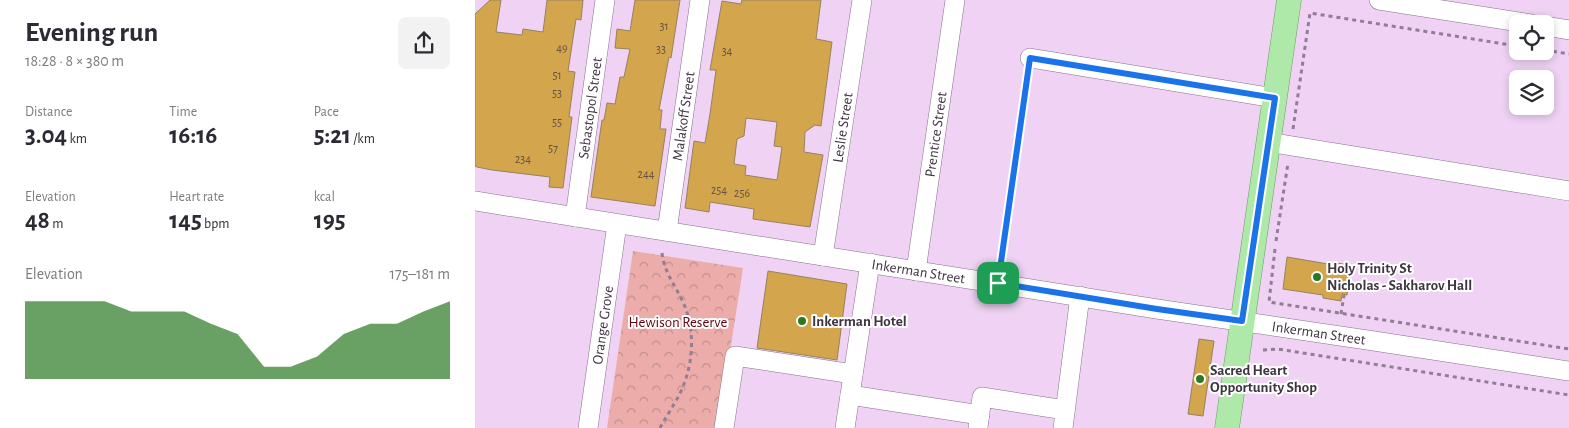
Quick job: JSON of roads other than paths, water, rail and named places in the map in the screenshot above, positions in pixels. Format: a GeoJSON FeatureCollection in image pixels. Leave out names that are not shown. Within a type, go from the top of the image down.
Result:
{"type":"FeatureCollection","features":[{"type":"Feature","properties":{"kind":"main road"},"geometry":{"type":"LineString","coordinates":[[1227,428],[1242,321],[1279,144],[1275,98],[1289,0]]}},
{"type":"Feature","properties":{"kind":"street","name":"Sebastopol Street"},"geometry":{"type":"LineString","coordinates":[[575,217],[605,0]]}},
{"type":"Feature","properties":{"kind":"street","name":"Malakoff Street"},"geometry":{"type":"LineString","coordinates":[[667,231],[700,0]]}},
{"type":"Feature","properties":{"kind":"street","name":"Leslie Street"},"geometry":{"type":"LineString","coordinates":[[823,256],[862,0]]}},
{"type":"Feature","properties":{"kind":"street","name":"Prentice Street"},"geometry":{"type":"LineString","coordinates":[[916,270],[955,0]]}},
{"type":"Feature","properties":{"kind":"street"},"geometry":{"type":"LineString","coordinates":[[1379,0],[1509,21]]}},
{"type":"Feature","properties":{"kind":"street"},"geometry":{"type":"LineString","coordinates":[[1554,28],[1569,30]]}},
{"type":"Feature","properties":{"kind":"street"},"geometry":{"type":"LineString","coordinates":[[1030,58],[1275,98]]}},
{"type":"Feature","properties":{"kind":"street"},"geometry":{"type":"LineString","coordinates":[[1279,144],[1569,191]]}},
{"type":"Feature","properties":{"kind":"street","name":"Inkerman Street"},"geometry":{"type":"LineString","coordinates":[[475,201],[1569,372]]}},
{"type":"Feature","properties":{"kind":"street","name":"Orange Grove"},"geometry":{"type":"LineString","coordinates":[[588,428],[617,224]]}},
{"type":"Feature","properties":{"kind":"street"},"geometry":{"type":"LineString","coordinates":[[845,428],[869,263]]}},
{"type":"Feature","properties":{"kind":"street"},"geometry":{"type":"LineString","coordinates":[[850,394],[979,422],[983,397],[1064,419],[1080,296]]}},
{"type":"Feature","properties":{"kind":"street"},"geometry":{"type":"LineString","coordinates":[[724,428],[735,356],[853,374]]}},
{"type":"Feature","properties":{"kind":"place","name":"Holy Trinity St Nicholas - Sakharov Hall"},"geometry":{"type":"Point","coordinates":[1317,277]}},
{"type":"Feature","properties":{"kind":"place","name":"Inkerman Hotel"},"geometry":{"type":"Point","coordinates":[802,321]}},
{"type":"Feature","properties":{"kind":"place","name":"Sacred Heart Opportunity Shop"},"geometry":{"type":"Point","coordinates":[1200,379]}},
{"type":"Feature","properties":{"kind":"park label","name":"Hewison Reserve"},"geometry":{"type":"Point","coordinates":[678,322]}}]}
